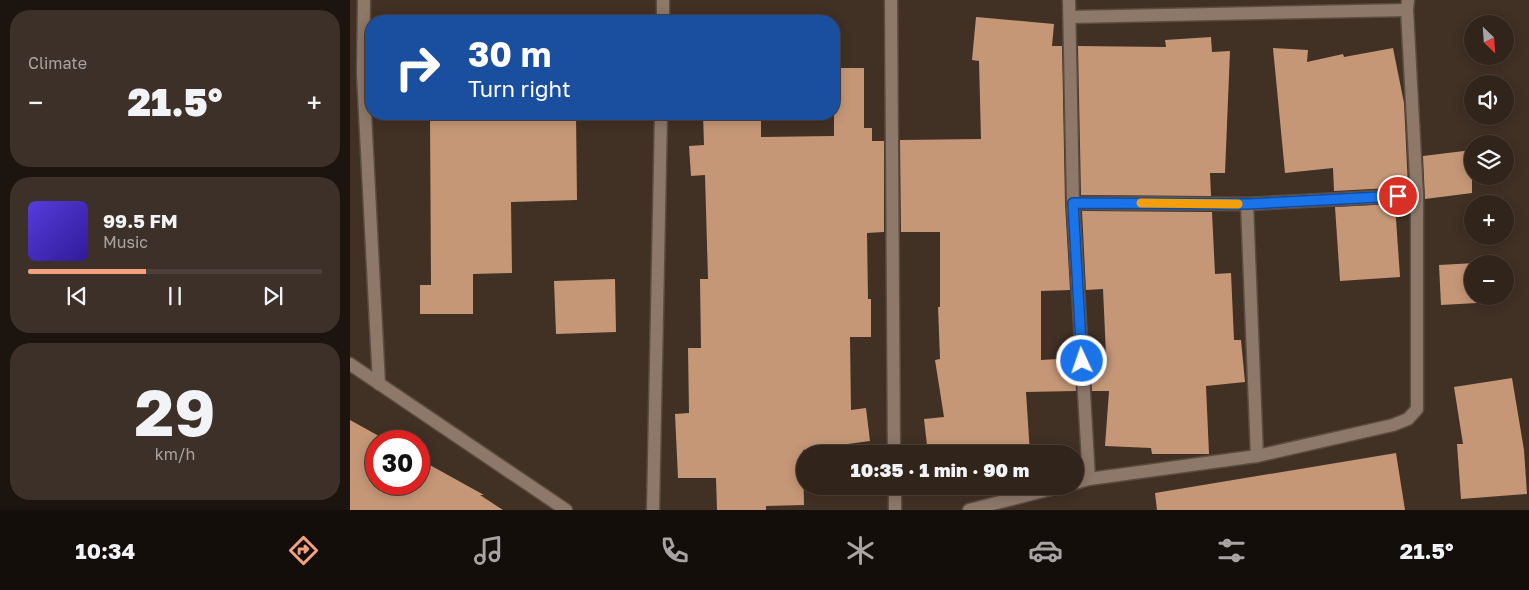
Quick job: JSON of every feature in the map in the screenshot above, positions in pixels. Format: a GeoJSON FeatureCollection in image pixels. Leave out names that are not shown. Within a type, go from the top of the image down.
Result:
{"type":"FeatureCollection","features":[{"type":"Feature","properties":{"kind":"street"},"geometry":{"type":"LineString","coordinates":[[364,0],[363,74],[365,113]]}},
{"type":"Feature","properties":{"kind":"street"},"geometry":{"type":"LineString","coordinates":[[663,0],[663,15]]}},
{"type":"Feature","properties":{"kind":"street"},"geometry":{"type":"LineString","coordinates":[[891,0],[894,445]]}},
{"type":"Feature","properties":{"kind":"street"},"geometry":{"type":"LineString","coordinates":[[1069,0],[1073,203],[1089,479]]}},
{"type":"Feature","properties":{"kind":"street"},"geometry":{"type":"LineString","coordinates":[[1070,17],[1407,5],[1417,195],[1417,409],[1408,419],[1393,425],[1257,456],[1084,480]]}},
{"type":"Feature","properties":{"kind":"street"},"geometry":{"type":"LineString","coordinates":[[365,120],[379,384]]}},
{"type":"Feature","properties":{"kind":"street"},"geometry":{"type":"LineString","coordinates":[[653,510],[661,120]]}},
{"type":"Feature","properties":{"kind":"street"},"geometry":{"type":"LineString","coordinates":[[1073,203],[1247,204],[1417,195]]}},
{"type":"Feature","properties":{"kind":"street"},"geometry":{"type":"LineString","coordinates":[[1247,204],[1257,456]]}},
{"type":"Feature","properties":{"kind":"street"},"geometry":{"type":"LineString","coordinates":[[350,364],[566,510]]}},
{"type":"Feature","properties":{"kind":"street"},"geometry":{"type":"LineString","coordinates":[[895,495],[895,510]]}},
{"type":"Feature","properties":{"kind":"street"},"geometry":{"type":"LineString","coordinates":[[970,510],[1028,495]]}},
{"type":"Feature","properties":{"kind":"building"},"geometry":{"type":"Polygon","coordinates":[[[976,17],[1054,24],[1052,46],[1062,46],[1065,203],[1070,290],[1041,291],[1041,360],[1074,358],[1076,391],[1026,392],[1029,445],[927,445],[924,419],[944,417],[935,360],[940,359],[938,307],[940,307],[940,232],[901,232],[900,140],[981,139],[979,61],[972,60],[976,17]]]}},
{"type":"Feature","properties":{"kind":"building"},"geometry":{"type":"Polygon","coordinates":[[[1211,37],[1212,52],[1230,51],[1225,173],[1210,173],[1211,196],[1081,195],[1078,46],[1166,47],[1165,40],[1211,37]]]}},
{"type":"Feature","properties":{"kind":"building"},"geometry":{"type":"Polygon","coordinates":[[[1273,48],[1308,50],[1307,62],[1343,54],[1344,57],[1393,48],[1404,103],[1408,187],[1334,191],[1333,168],[1285,173],[1273,48]]]}},
{"type":"Feature","properties":{"kind":"building"},"geometry":{"type":"Polygon","coordinates":[[[840,68],[864,68],[864,128],[872,128],[872,141],[884,141],[884,232],[867,233],[868,299],[871,299],[871,337],[850,337],[851,410],[866,408],[870,441],[840,445],[796,445],[796,495],[804,495],[804,505],[766,506],[766,510],[717,510],[716,478],[678,478],[675,414],[689,413],[688,348],[701,348],[700,279],[708,279],[705,175],[691,176],[689,146],[704,145],[703,120],[761,120],[761,137],[834,136],[834,120],[840,120],[840,68]]]}},
{"type":"Feature","properties":{"kind":"building"},"geometry":{"type":"Polygon","coordinates":[[[430,120],[576,120],[577,200],[511,202],[512,273],[473,274],[473,314],[420,314],[420,285],[431,285],[430,120]]]}},
{"type":"Feature","properties":{"kind":"building"},"geometry":{"type":"Polygon","coordinates":[[[1464,151],[1464,185],[1472,185],[1472,193],[1425,199],[1423,156],[1464,151]]]}},
{"type":"Feature","properties":{"kind":"building"},"geometry":{"type":"Polygon","coordinates":[[[1395,204],[1400,277],[1340,281],[1335,207],[1395,204]]]}},
{"type":"Feature","properties":{"kind":"building"},"geometry":{"type":"Polygon","coordinates":[[[1082,211],[1212,212],[1215,274],[1231,273],[1234,340],[1241,340],[1245,382],[1206,386],[1209,454],[1152,454],[1151,448],[1105,446],[1109,391],[1092,391],[1090,356],[1106,355],[1103,289],[1086,290],[1082,211]]]}},
{"type":"Feature","properties":{"kind":"building"},"geometry":{"type":"Polygon","coordinates":[[[1464,264],[1464,304],[1441,305],[1439,265],[1464,264]]]}},
{"type":"Feature","properties":{"kind":"building"},"geometry":{"type":"Polygon","coordinates":[[[615,279],[616,332],[556,334],[554,281],[615,279]]]}},
{"type":"Feature","properties":{"kind":"building"},"geometry":{"type":"Polygon","coordinates":[[[1512,378],[1524,450],[1527,494],[1461,499],[1457,444],[1463,444],[1454,387],[1512,378]]]}},
{"type":"Feature","properties":{"kind":"building"},"geometry":{"type":"Polygon","coordinates":[[[350,420],[368,430],[365,430],[365,495],[430,495],[430,465],[484,495],[480,495],[503,510],[350,510],[350,420]]]}},
{"type":"Feature","properties":{"kind":"building"},"geometry":{"type":"Polygon","coordinates":[[[1396,453],[1405,510],[1157,510],[1155,493],[1396,453]]]}},
{"type":"Feature","properties":{"kind":"slow traffic"},"geometry":{"type":"LineString","coordinates":[[1141,203],[1238,204]]}},
{"type":"Feature","properties":{"kind":"route"},"geometry":{"type":"LineString","coordinates":[[1082,361],[1073,203],[1247,204],[1398,196]]}}]}
